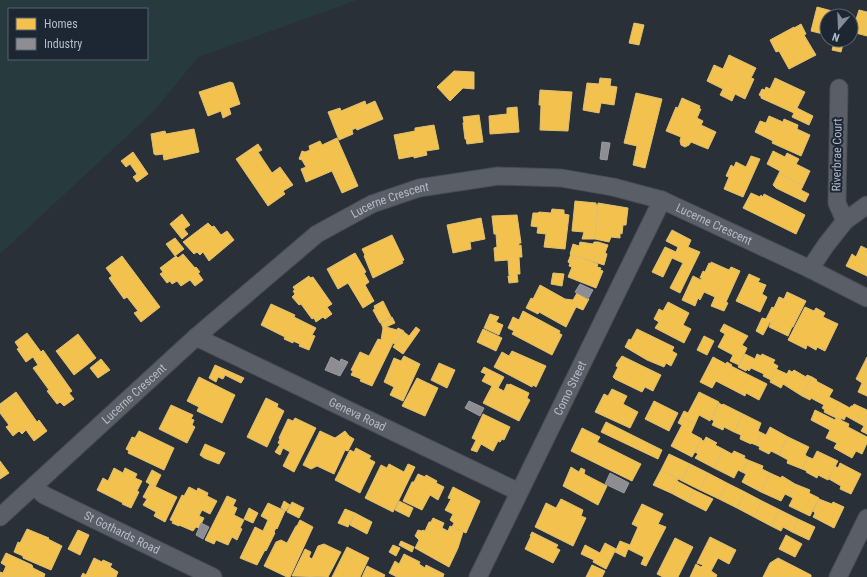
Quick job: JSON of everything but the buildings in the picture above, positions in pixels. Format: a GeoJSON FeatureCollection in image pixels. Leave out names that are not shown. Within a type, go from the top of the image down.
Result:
{"type":"FeatureCollection","features":[{"type":"Feature","properties":{"kind":"street","name":"Riverbrae Court"},"geometry":{"type":"LineString","coordinates":[[839,88],[837,203],[845,221]]}},
{"type":"Feature","properties":{"kind":"street","name":"Lucerne Crescent"},"geometry":{"type":"LineString","coordinates":[[0,517],[196,337],[317,234],[372,204],[419,188],[498,176],[561,178],[613,187],[662,200],[810,269],[867,298]]}},
{"type":"Feature","properties":{"kind":"street","name":"Como Street"},"geometry":{"type":"LineString","coordinates":[[478,577],[662,200]]}},
{"type":"Feature","properties":{"kind":"street"},"geometry":{"type":"LineString","coordinates":[[810,269],[826,245],[845,221],[867,205]]}},
{"type":"Feature","properties":{"kind":"street","name":"Geneva Road"},"geometry":{"type":"LineString","coordinates":[[196,337],[519,492]]}},
{"type":"Feature","properties":{"kind":"street","name":"St Gothards Road"},"geometry":{"type":"LineString","coordinates":[[34,486],[44,495],[213,577]]}},
{"type":"Feature","properties":{"kind":"street"},"geometry":{"type":"LineString","coordinates":[[838,577],[867,518]]}},
{"type":"Feature","properties":{"kind":"green space"},"geometry":{"type":"Polygon","coordinates":[[[0,0],[357,0],[198,57],[153,112],[0,254],[0,0]]]}}]}
